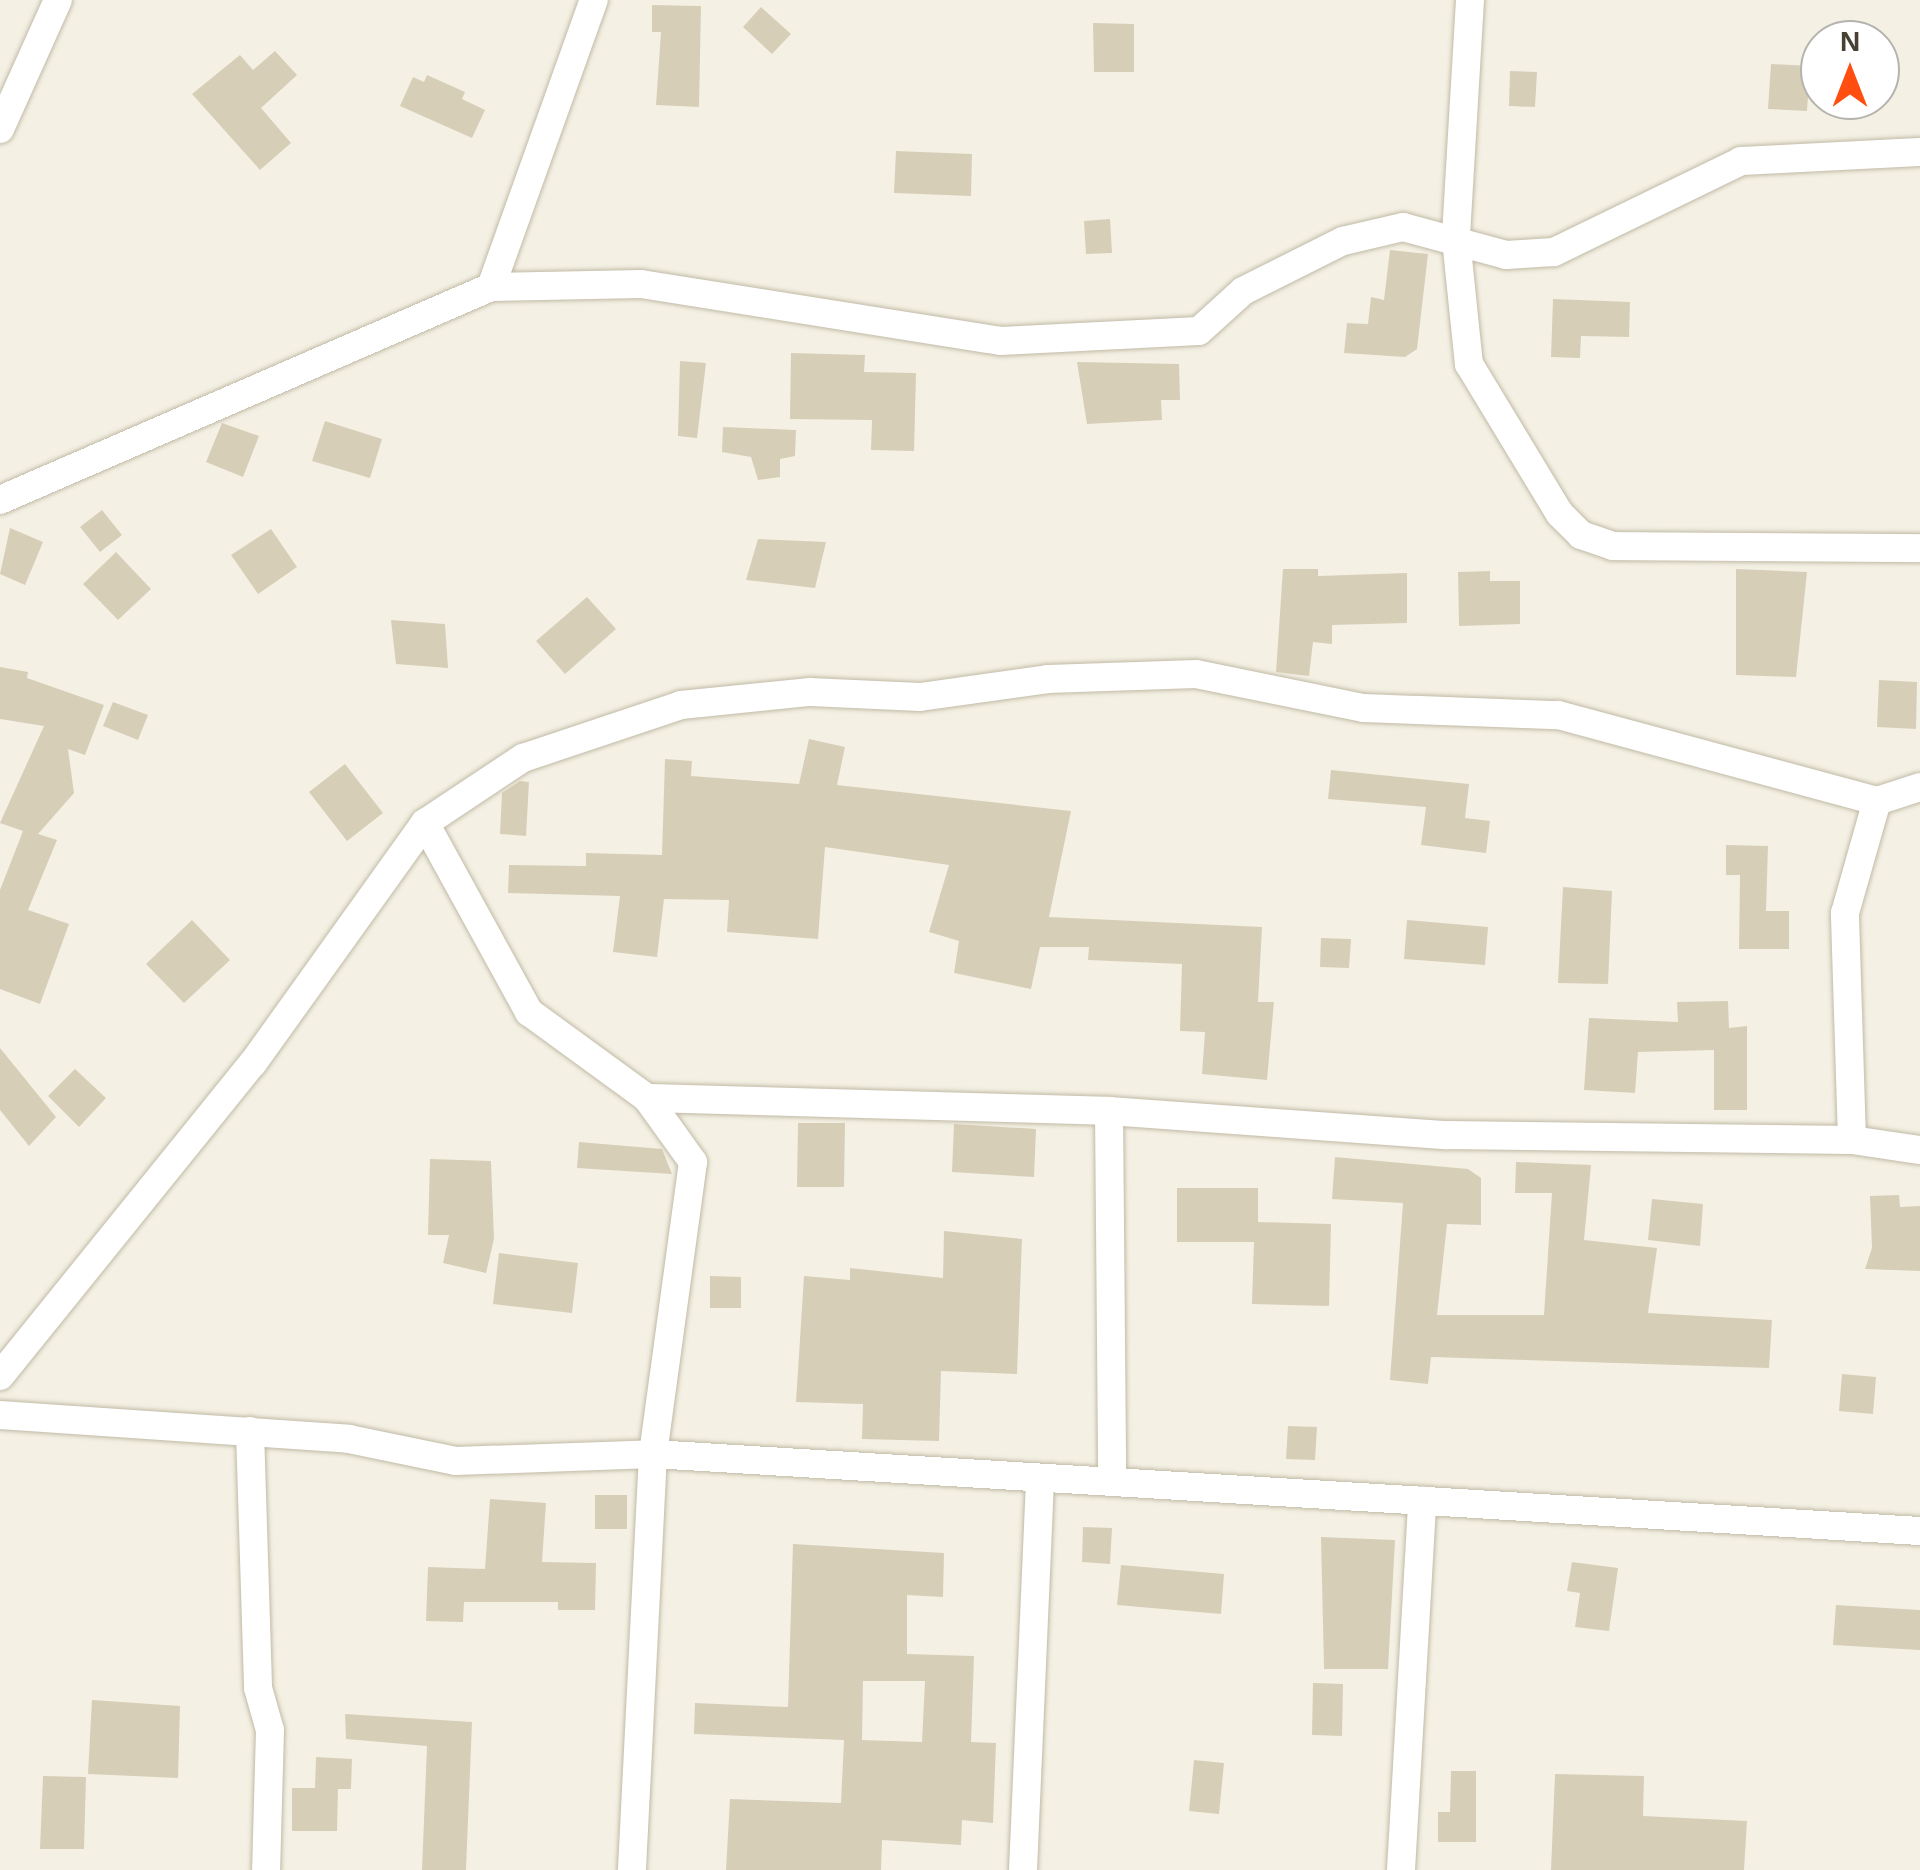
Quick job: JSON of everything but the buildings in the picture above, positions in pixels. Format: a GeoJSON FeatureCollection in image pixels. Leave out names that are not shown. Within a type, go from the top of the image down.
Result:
{"type":"FeatureCollection","features":[{"type":"Feature","properties":{"kind":"street"},"geometry":{"type":"LineString","coordinates":[[0,129],[58,0]]}},
{"type":"Feature","properties":{"kind":"street"},"geometry":{"type":"LineString","coordinates":[[491,286],[594,0]]}},
{"type":"Feature","properties":{"kind":"street"},"geometry":{"type":"LineString","coordinates":[[1470,0],[1456,239],[1469,364],[1541,490],[1582,535],[1613,546],[1920,548]]}},
{"type":"Feature","properties":{"kind":"street"},"geometry":{"type":"LineString","coordinates":[[0,500],[491,286],[641,284],[1002,340],[1199,330],[1243,291],[1344,241],[1403,227],[1506,256],[1554,252],[1741,162],[1920,152]]}},
{"type":"Feature","properties":{"kind":"street"},"geometry":{"type":"LineString","coordinates":[[0,1376],[253,1063],[424,823],[523,758],[681,706],[810,692],[920,697],[1048,679],[1196,674],[1362,708],[1558,715],[1877,801],[1920,787]]}},
{"type":"Feature","properties":{"kind":"street"},"geometry":{"type":"LineString","coordinates":[[1852,1140],[1845,914],[1877,801]]}},
{"type":"Feature","properties":{"kind":"street"},"geometry":{"type":"LineString","coordinates":[[424,823],[529,1012],[647,1098],[693,1162],[653,1454],[632,1870]]}},
{"type":"Feature","properties":{"kind":"street"},"geometry":{"type":"LineString","coordinates":[[647,1098],[1109,1111],[1446,1136],[1852,1140],[1920,1150]]}},
{"type":"Feature","properties":{"kind":"street"},"geometry":{"type":"LineString","coordinates":[[1109,1111],[1112,1482]]}},
{"type":"Feature","properties":{"kind":"street"},"geometry":{"type":"LineString","coordinates":[[0,1415],[348,1439],[456,1462],[653,1454],[1920,1531]]}},
{"type":"Feature","properties":{"kind":"street"},"geometry":{"type":"LineString","coordinates":[[250,1431],[258,1688],[270,1730],[266,1870]]}},
{"type":"Feature","properties":{"kind":"street"},"geometry":{"type":"LineString","coordinates":[[1023,1870],[1040,1478]]}},
{"type":"Feature","properties":{"kind":"street"},"geometry":{"type":"LineString","coordinates":[[1401,1870],[1422,1502]]}}]}
